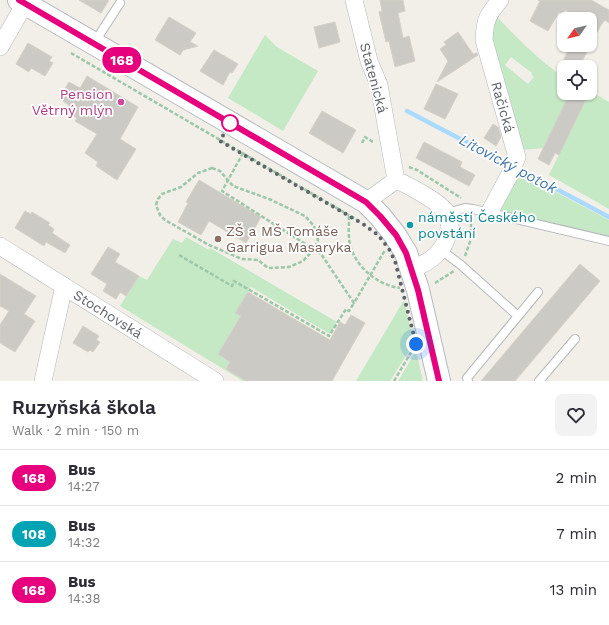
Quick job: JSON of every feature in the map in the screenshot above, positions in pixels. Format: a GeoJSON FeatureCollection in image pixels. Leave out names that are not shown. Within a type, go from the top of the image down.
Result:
{"type":"FeatureCollection","features":[{"type":"Feature","properties":{"kind":"street","name":"Statenická"},"geometry":{"type":"LineString","coordinates":[[354,0],[369,61],[379,86],[396,180]]}},
{"type":"Feature","properties":{"kind":"street","name":"Račická"},"geometry":{"type":"LineString","coordinates":[[489,213],[510,174],[517,157],[484,40],[485,23],[491,11],[500,0]]}},
{"type":"Feature","properties":{"kind":"street"},"geometry":{"type":"LineString","coordinates":[[0,47],[24,1],[358,209],[380,216],[396,235],[406,253],[406,275],[418,290],[439,381]]}},
{"type":"Feature","properties":{"kind":"street"},"geometry":{"type":"LineString","coordinates":[[358,209],[396,180],[408,185],[433,201],[447,214],[450,224],[449,232],[441,250],[424,264],[406,275]]}},
{"type":"Feature","properties":{"kind":"street","name":"Stochovská"},"geometry":{"type":"LineString","coordinates":[[0,246],[215,381]]}},
{"type":"Feature","properties":{"kind":"street"},"geometry":{"type":"LineString","coordinates":[[43,381],[64,286]]}},
{"type":"Feature","properties":{"kind":"lane"},"geometry":{"type":"LineString","coordinates":[[94,44],[120,3]]}},
{"type":"Feature","properties":{"kind":"lane"},"geometry":{"type":"LineString","coordinates":[[447,214],[465,208],[609,242]]}},
{"type":"Feature","properties":{"kind":"lane"},"geometry":{"type":"LineString","coordinates":[[441,250],[461,265],[518,316]]}},
{"type":"Feature","properties":{"kind":"lane"},"geometry":{"type":"LineString","coordinates":[[468,381],[467,378],[538,292]]}},
{"type":"Feature","properties":{"kind":"lane"},"geometry":{"type":"LineString","coordinates":[[539,381],[576,339]]}},
{"type":"Feature","properties":{"kind":"path"},"geometry":{"type":"LineString","coordinates":[[69,52],[243,153],[358,209],[363,224]]}},
{"type":"Feature","properties":{"kind":"path"},"geometry":{"type":"LineString","coordinates":[[362,143],[365,137],[377,144]]}},
{"type":"Feature","properties":{"kind":"path"},"geometry":{"type":"LineString","coordinates":[[243,153],[222,191],[321,254],[354,304]]}},
{"type":"Feature","properties":{"kind":"path"},"geometry":{"type":"LineString","coordinates":[[212,168],[220,171],[228,180],[233,186],[269,199],[305,216],[314,226],[318,240],[314,249],[303,261],[289,266],[268,268],[258,260],[242,259],[209,245],[165,220],[157,210],[156,205],[162,194],[181,187],[198,173],[212,168]]}},
{"type":"Feature","properties":{"kind":"path"},"geometry":{"type":"LineString","coordinates":[[358,209],[348,230],[350,245],[358,261],[371,275],[392,287],[403,289],[406,275]]}},
{"type":"Feature","properties":{"kind":"path"},"geometry":{"type":"LineString","coordinates":[[179,255],[232,286],[234,281],[330,336],[346,309],[349,311],[354,304],[387,246],[389,249]]}},
{"type":"Feature","properties":{"kind":"path"},"geometry":{"type":"LineString","coordinates":[[394,381],[416,344]]}},
{"type":"Feature","properties":{"kind":"green space"},"geometry":{"type":"Polygon","coordinates":[[[494,14],[536,55],[557,72],[557,100],[567,100],[544,148],[522,150],[488,33],[494,14]],[[511,57],[505,65],[528,84],[534,77],[531,74],[532,73],[511,57]]]}},
{"type":"Feature","properties":{"kind":"green space"},"geometry":{"type":"Polygon","coordinates":[[[265,35],[277,47],[318,71],[283,131],[228,98],[265,35]]]}},
{"type":"Feature","properties":{"kind":"green space"},"geometry":{"type":"Polygon","coordinates":[[[597,95],[609,102],[609,209],[549,175],[586,100],[597,100],[597,95]]]}},
{"type":"Feature","properties":{"kind":"green space"},"geometry":{"type":"Polygon","coordinates":[[[516,171],[609,220],[609,236],[499,210],[516,171]]]}},
{"type":"Feature","properties":{"kind":"green space"},"geometry":{"type":"Polygon","coordinates":[[[186,237],[209,250],[210,248],[337,322],[330,334],[251,287],[235,313],[258,326],[232,331],[218,354],[231,362],[226,369],[246,381],[243,381],[120,306],[139,276],[147,280],[173,239],[182,243],[186,237]]]}},
{"type":"Feature","properties":{"kind":"green space"},"geometry":{"type":"Polygon","coordinates":[[[404,300],[414,343],[390,381],[356,381],[404,300]]]}},
{"type":"Feature","properties":{"kind":"green space"},"geometry":{"type":"Polygon","coordinates":[[[416,351],[423,381],[398,381],[416,351]]]}},
{"type":"Feature","properties":{"kind":"building"},"geometry":{"type":"Polygon","coordinates":[[[79,0],[109,0],[101,13],[79,0]]]}},
{"type":"Feature","properties":{"kind":"building"},"geometry":{"type":"Polygon","coordinates":[[[380,0],[403,0],[405,11],[398,13],[403,38],[409,36],[415,61],[395,67],[389,41],[386,42],[379,12],[382,11],[380,0]]]}},
{"type":"Feature","properties":{"kind":"building"},"geometry":{"type":"Polygon","coordinates":[[[538,0],[591,0],[609,10],[609,23],[605,20],[597,33],[597,12],[569,12],[565,10],[564,12],[557,12],[557,15],[548,31],[530,21],[540,1],[538,0]]]}},
{"type":"Feature","properties":{"kind":"building"},"geometry":{"type":"Polygon","coordinates":[[[169,17],[196,33],[190,42],[198,46],[183,50],[180,55],[155,40],[169,17]]]}},
{"type":"Feature","properties":{"kind":"building"},"geometry":{"type":"Polygon","coordinates":[[[335,22],[340,42],[319,48],[314,27],[335,22]]]}},
{"type":"Feature","properties":{"kind":"building"},"geometry":{"type":"Polygon","coordinates":[[[458,32],[473,54],[477,53],[478,55],[437,82],[448,61],[440,49],[446,45],[444,42],[458,32]]]}},
{"type":"Feature","properties":{"kind":"building"},"geometry":{"type":"Polygon","coordinates":[[[28,43],[52,57],[49,61],[53,63],[45,76],[31,68],[29,72],[16,64],[28,43]]]}},
{"type":"Feature","properties":{"kind":"building"},"geometry":{"type":"Polygon","coordinates":[[[214,50],[238,64],[232,73],[230,72],[223,85],[200,71],[214,50]]]}},
{"type":"Feature","properties":{"kind":"building"},"geometry":{"type":"Polygon","coordinates":[[[568,52],[587,52],[583,60],[564,60],[568,52]]]}},
{"type":"Feature","properties":{"kind":"building"},"geometry":{"type":"Polygon","coordinates":[[[87,76],[138,107],[120,139],[136,149],[117,180],[96,166],[98,162],[85,153],[97,134],[75,121],[77,118],[66,111],[69,105],[59,99],[69,82],[80,88],[87,76]]]}},
{"type":"Feature","properties":{"kind":"building"},"geometry":{"type":"Polygon","coordinates":[[[436,84],[458,94],[445,119],[424,109],[436,84]]]}},
{"type":"Feature","properties":{"kind":"building"},"geometry":{"type":"Polygon","coordinates":[[[567,100],[586,100],[559,155],[555,153],[549,165],[538,159],[567,100]]]}},
{"type":"Feature","properties":{"kind":"building"},"geometry":{"type":"Polygon","coordinates":[[[322,111],[356,130],[343,153],[309,133],[322,111]]]}},
{"type":"Feature","properties":{"kind":"building"},"geometry":{"type":"Polygon","coordinates":[[[493,124],[498,127],[501,137],[496,146],[484,138],[493,124]]]}},
{"type":"Feature","properties":{"kind":"building"},"geometry":{"type":"Polygon","coordinates":[[[424,142],[462,162],[460,167],[475,175],[469,186],[416,158],[424,142]]]}},
{"type":"Feature","properties":{"kind":"building"},"geometry":{"type":"Polygon","coordinates":[[[199,180],[261,217],[246,243],[209,221],[201,235],[178,222],[188,203],[186,202],[199,180]]]}},
{"type":"Feature","properties":{"kind":"building"},"geometry":{"type":"Polygon","coordinates":[[[25,211],[31,214],[32,212],[50,223],[48,225],[54,229],[52,233],[70,245],[65,253],[46,242],[44,246],[15,228],[25,211]]]}},
{"type":"Feature","properties":{"kind":"building"},"geometry":{"type":"Polygon","coordinates":[[[108,247],[120,254],[115,262],[139,276],[126,296],[120,292],[116,299],[103,291],[107,284],[91,274],[108,247]]]}},
{"type":"Feature","properties":{"kind":"building"},"geometry":{"type":"Polygon","coordinates":[[[580,264],[600,281],[515,381],[481,381],[580,264]]]}},
{"type":"Feature","properties":{"kind":"building"},"geometry":{"type":"Polygon","coordinates":[[[0,274],[36,296],[24,314],[35,321],[15,352],[0,343],[0,325],[9,311],[0,306],[0,274]]]}},
{"type":"Feature","properties":{"kind":"building"},"geometry":{"type":"Polygon","coordinates":[[[248,292],[330,340],[340,322],[345,325],[351,315],[365,323],[332,381],[246,381],[226,369],[230,362],[218,354],[241,316],[235,313],[248,292]]]}},
{"type":"Feature","properties":{"kind":"building"},"geometry":{"type":"Polygon","coordinates":[[[83,326],[99,336],[96,340],[100,342],[93,352],[90,350],[88,352],[73,343],[83,326]]]}},
{"type":"Feature","properties":{"kind":"waterway","name":"Litovický potok"},"geometry":{"type":"LineString","coordinates":[[407,111],[510,165]]}},
{"type":"Feature","properties":{"kind":"waterway","name":"Litovický potok"},"geometry":{"type":"LineString","coordinates":[[517,168],[609,217]]}},
{"type":"Feature","properties":{"kind":"bus line","name":"168"},"geometry":{"type":"LineString","coordinates":[[19,0],[366,202],[396,235],[406,253],[418,290],[439,381]]}},
{"type":"Feature","properties":{"kind":"place","name":"Pension Větrný mlýn"},"geometry":{"type":"Point","coordinates":[121,102]}},
{"type":"Feature","properties":{"kind":"place","name":"náměstí Českého povstání"},"geometry":{"type":"Point","coordinates":[410,225]}},
{"type":"Feature","properties":{"kind":"place","name":"ZŠ a MŠ Tomáše Garrigua Masaryka"},"geometry":{"type":"Point","coordinates":[218,239]}},
{"type":"Feature","properties":{"kind":"route"},"geometry":{"type":"LineString","coordinates":[[230,123],[220,141],[363,224],[378,235],[389,249],[395,261],[416,344]]}}]}
